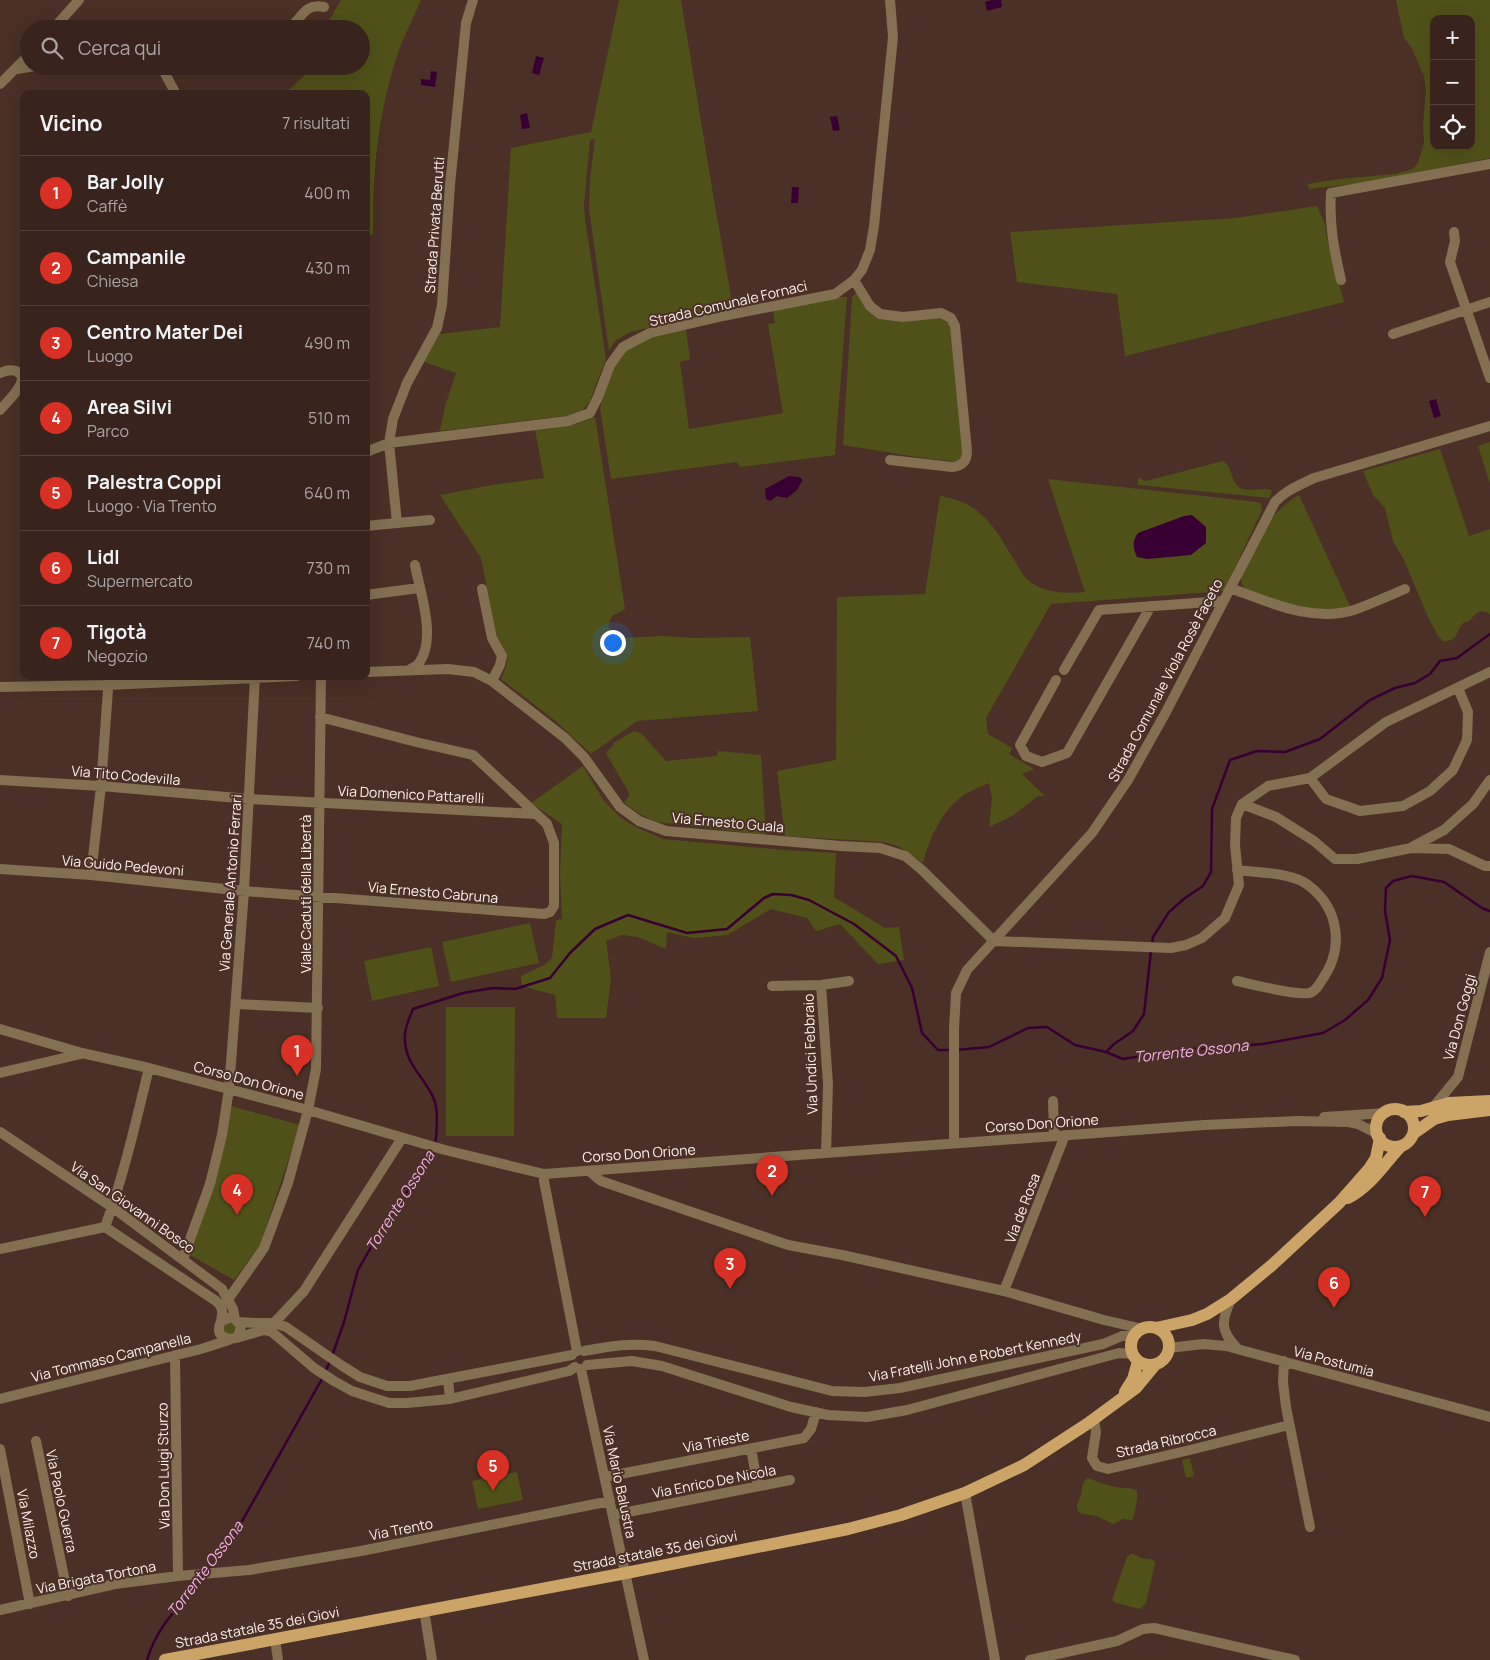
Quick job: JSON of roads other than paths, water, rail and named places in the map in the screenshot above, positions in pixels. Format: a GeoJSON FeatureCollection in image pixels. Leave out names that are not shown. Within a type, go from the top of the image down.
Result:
{"type":"FeatureCollection","features":[{"type":"Feature","properties":{"kind":"main road"},"geometry":{"type":"LineString","coordinates":[[1192,1320],[1169,1346],[1165,1359],[1155,1365],[1149,1365],[1136,1357],[1132,1344],[1139,1331],[1192,1320],[1207,1314],[1231,1299],[1271,1266],[1339,1203],[1373,1164],[1379,1136],[1377,1124],[1386,1112],[1395,1110],[1404,1112],[1421,1111],[1449,1103],[1490,1102]]}},
{"type":"Feature","properties":{"kind":"main road"},"geometry":{"type":"LineString","coordinates":[[1339,1203],[1362,1189],[1401,1146],[1409,1141],[1414,1133],[1434,1119],[1449,1103]]}},
{"type":"Feature","properties":{"kind":"main road"},"geometry":{"type":"LineString","coordinates":[[1434,1119],[1448,1115],[1490,1110]]}},
{"type":"Feature","properties":{"kind":"main road"},"geometry":{"type":"LineString","coordinates":[[1404,1112],[1411,1119],[1414,1133]]}},
{"type":"Feature","properties":{"kind":"main road"},"geometry":{"type":"LineString","coordinates":[[1379,1136],[1387,1145],[1401,1146]]}},
{"type":"Feature","properties":{"kind":"main road"},"geometry":{"type":"LineString","coordinates":[[1156,1328],[1166,1336],[1169,1346]]}},
{"type":"Feature","properties":{"kind":"main road","name":"Strada statale 35 dei Giovi"},"geometry":{"type":"LineString","coordinates":[[1123,1397],[1134,1379],[1136,1357]]}},
{"type":"Feature","properties":{"kind":"main road","name":"Strada statale 35 dei Giovi"},"geometry":{"type":"LineString","coordinates":[[165,1660],[184,1658],[424,1610],[626,1573],[876,1523],[965,1493],[1024,1465],[1094,1420],[1141,1383],[1155,1365]]}},
{"type":"Feature","properties":{"kind":"street"},"geometry":{"type":"LineString","coordinates":[[61,20],[79,0]]}},
{"type":"Feature","properties":{"kind":"street","name":"Strada Privata Berutti"},"geometry":{"type":"LineString","coordinates":[[397,524],[389,444],[393,419],[407,383],[438,328],[442,306],[450,185],[461,68],[466,23],[473,0]]}},
{"type":"Feature","properties":{"kind":"street","name":"Strada Comunale Fornaci"},"geometry":{"type":"LineString","coordinates":[[370,451],[389,444],[568,421],[590,412],[610,365],[623,347],[650,333],[723,316],[835,294],[854,280],[862,270],[870,250],[874,226],[893,37],[890,0]]}},
{"type":"Feature","properties":{"kind":"street"},"geometry":{"type":"LineString","coordinates":[[297,20],[307,9],[319,6],[324,7]]}},
{"type":"Feature","properties":{"kind":"street"},"geometry":{"type":"LineString","coordinates":[[0,84],[20,65]]}},
{"type":"Feature","properties":{"kind":"street"},"geometry":{"type":"LineString","coordinates":[[16,69],[20,68]]}},
{"type":"Feature","properties":{"kind":"street"},"geometry":{"type":"LineString","coordinates":[[166,75],[174,90]]}},
{"type":"Feature","properties":{"kind":"street"},"geometry":{"type":"LineString","coordinates":[[1342,280],[1334,250],[1330,219],[1331,193],[1490,164]]}},
{"type":"Feature","properties":{"kind":"street"},"geometry":{"type":"LineString","coordinates":[[1454,232],[1455,241],[1450,262],[1490,378]]}},
{"type":"Feature","properties":{"kind":"street"},"geometry":{"type":"LineString","coordinates":[[854,280],[870,306],[880,314],[903,317],[941,313],[951,318],[955,326],[967,451],[965,461],[960,466],[952,467],[890,460]]}},
{"type":"Feature","properties":{"kind":"street"},"geometry":{"type":"LineString","coordinates":[[1393,334],[1490,302]]}},
{"type":"Feature","properties":{"kind":"street"},"geometry":{"type":"LineString","coordinates":[[0,374],[4,371],[18,372],[20,374]]}},
{"type":"Feature","properties":{"kind":"street"},"geometry":{"type":"LineString","coordinates":[[0,410],[20,388]]}},
{"type":"Feature","properties":{"kind":"street","name":"Strada Comunale Viola Rosè Faceto"},"geometry":{"type":"LineString","coordinates":[[954,1142],[956,993],[962,979],[967,970],[1092,833],[1123,788],[1166,712],[1275,502],[1286,492],[1314,478],[1490,426]]}},
{"type":"Feature","properties":{"kind":"street"},"geometry":{"type":"LineString","coordinates":[[370,526],[430,520]]}},
{"type":"Feature","properties":{"kind":"street"},"geometry":{"type":"LineString","coordinates":[[409,670],[418,664],[425,650],[428,628],[414,565]]}},
{"type":"Feature","properties":{"kind":"street"},"geometry":{"type":"LineString","coordinates":[[370,594],[419,588]]}},
{"type":"Feature","properties":{"kind":"street"},"geometry":{"type":"LineString","coordinates":[[1230,588],[1283,607],[1318,614],[1353,610],[1405,589]]}},
{"type":"Feature","properties":{"kind":"street"},"geometry":{"type":"LineString","coordinates":[[482,589],[492,638],[502,656],[492,681]]}},
{"type":"Feature","properties":{"kind":"street"},"geometry":{"type":"LineString","coordinates":[[1064,670],[1099,610],[1223,601]]}},
{"type":"Feature","properties":{"kind":"street"},"geometry":{"type":"LineString","coordinates":[[1056,680],[1020,745],[1026,756],[1042,762],[1067,753],[1151,606]]}},
{"type":"Feature","properties":{"kind":"street","name":"Via Ernesto Guala"},"geometry":{"type":"LineString","coordinates":[[370,672],[461,670],[474,672],[492,681],[564,738],[584,757],[620,807],[639,821],[666,831],[880,848],[905,856],[994,940]]}},
{"type":"Feature","properties":{"kind":"street"},"geometry":{"type":"LineString","coordinates":[[994,940],[1171,948],[1186,945],[1202,938],[1225,918],[1239,885],[1235,845],[1236,818],[1242,804],[1268,786],[1310,778],[1386,722],[1490,672]]}},
{"type":"Feature","properties":{"kind":"street"},"geometry":{"type":"LineString","coordinates":[[0,687],[136,680]]}},
{"type":"Feature","properties":{"kind":"street","name":"Via Generale Antonio Ferrari"},"geometry":{"type":"LineString","coordinates":[[182,1259],[210,1184],[222,1135],[229,1089],[244,891],[255,680]]}},
{"type":"Feature","properties":{"kind":"street","name":"Viale Caduti della Libertà"},"geometry":{"type":"LineString","coordinates":[[227,1301],[264,1248],[288,1183],[308,1110],[316,1069],[321,680]]}},
{"type":"Feature","properties":{"kind":"street"},"geometry":{"type":"LineString","coordinates":[[91,875],[101,786],[108,681]]}},
{"type":"Feature","properties":{"kind":"street"},"geometry":{"type":"LineString","coordinates":[[1310,778],[1326,799],[1360,811],[1403,806],[1430,791],[1453,770],[1468,740],[1468,712],[1458,688]]}},
{"type":"Feature","properties":{"kind":"street"},"geometry":{"type":"LineString","coordinates":[[320,717],[473,755],[536,814]]}},
{"type":"Feature","properties":{"kind":"street","name":"Via Tito Codevilla"},"geometry":{"type":"LineString","coordinates":[[0,780],[101,786],[249,799]]}},
{"type":"Feature","properties":{"kind":"street"},"geometry":{"type":"LineString","coordinates":[[1411,848],[1444,830],[1473,804],[1490,780]]}},
{"type":"Feature","properties":{"kind":"street","name":"Via Domenico Pattarelli"},"geometry":{"type":"LineString","coordinates":[[249,799],[536,814]]}},
{"type":"Feature","properties":{"kind":"street"},"geometry":{"type":"LineString","coordinates":[[1242,804],[1276,817],[1314,841],[1335,859],[1357,860],[1411,848],[1449,849],[1485,866],[1490,866]]}},
{"type":"Feature","properties":{"kind":"street","name":"Via Ernesto Cabruna"},"geometry":{"type":"LineString","coordinates":[[244,891],[544,914],[550,912],[554,906],[554,843],[547,824],[536,814]]}},
{"type":"Feature","properties":{"kind":"street","name":"Via Guido Pedevoni"},"geometry":{"type":"LineString","coordinates":[[0,869],[91,875],[244,891]]}},
{"type":"Feature","properties":{"kind":"street"},"geometry":{"type":"LineString","coordinates":[[1236,981],[1297,993],[1308,994],[1313,992],[1325,977],[1331,965],[1335,953],[1336,938],[1335,924],[1328,907],[1318,893],[1304,882],[1286,876],[1238,870]]}},
{"type":"Feature","properties":{"kind":"street","name":"Via Don Goggi"},"geometry":{"type":"LineString","coordinates":[[1436,1106],[1458,1077],[1490,952]]}},
{"type":"Feature","properties":{"kind":"street","name":"Via Undici Febbraio"},"geometry":{"type":"LineString","coordinates":[[772,986],[821,985],[849,981]]}},
{"type":"Feature","properties":{"kind":"street","name":"Via Undici Febbraio"},"geometry":{"type":"LineString","coordinates":[[821,985],[828,1084],[826,1153]]}},
{"type":"Feature","properties":{"kind":"street"},"geometry":{"type":"LineString","coordinates":[[236,1004],[318,1008]]}},
{"type":"Feature","properties":{"kind":"street","name":"Corso Don Orione"},"geometry":{"type":"LineString","coordinates":[[0,1029],[82,1053],[149,1068],[308,1110],[445,1150],[544,1174],[954,1142],[1204,1125],[1297,1121],[1358,1124],[1379,1136]]}},
{"type":"Feature","properties":{"kind":"street"},"geometry":{"type":"LineString","coordinates":[[0,1072],[82,1053]]}},
{"type":"Feature","properties":{"kind":"street"},"geometry":{"type":"LineString","coordinates":[[105,1227],[132,1138],[149,1068]]}},
{"type":"Feature","properties":{"kind":"street","name":"Via Don Goggi"},"geometry":{"type":"LineString","coordinates":[[1449,1103],[1450,1086]]}},
{"type":"Feature","properties":{"kind":"street"},"geometry":{"type":"LineString","coordinates":[[1053,1101],[1059,1136]]}},
{"type":"Feature","properties":{"kind":"street","name":"Corso Don Orione"},"geometry":{"type":"LineString","coordinates":[[1297,1121],[1347,1114],[1386,1112]]}},
{"type":"Feature","properties":{"kind":"street","name":"Via San Giovanni Bosco"},"geometry":{"type":"LineString","coordinates":[[0,1132],[112,1207],[222,1289],[237,1320]]}},
{"type":"Feature","properties":{"kind":"street","name":"Via de Rosa"},"geometry":{"type":"LineString","coordinates":[[1004,1291],[1059,1136]]}},
{"type":"Feature","properties":{"kind":"street"},"geometry":{"type":"LineString","coordinates":[[274,1322],[304,1291],[402,1138]]}},
{"type":"Feature","properties":{"kind":"street"},"geometry":{"type":"LineString","coordinates":[[589,1171],[601,1181],[609,1184],[783,1243],[1004,1291],[1139,1331]]}},
{"type":"Feature","properties":{"kind":"street"},"geometry":{"type":"LineString","coordinates":[[544,1174],[577,1352],[571,1362],[581,1367],[589,1357],[577,1352]]}},
{"type":"Feature","properties":{"kind":"street"},"geometry":{"type":"LineString","coordinates":[[0,1249],[105,1227],[221,1305],[223,1312],[219,1332],[223,1337],[232,1339],[241,1330],[237,1320]]}},
{"type":"Feature","properties":{"kind":"street"},"geometry":{"type":"LineString","coordinates":[[1231,1299],[1225,1312],[1223,1324],[1229,1340],[1237,1348]]}},
{"type":"Feature","properties":{"kind":"street","name":"Via Fratelli John e Robert Kennedy"},"geometry":{"type":"LineString","coordinates":[[222,1321],[226,1318],[257,1323],[274,1322],[286,1327],[341,1366],[360,1377],[387,1386],[410,1386],[613,1345],[633,1344],[655,1346],[805,1385],[832,1390],[864,1392],[900,1388],[1103,1344],[1139,1331]]}},
{"type":"Feature","properties":{"kind":"street"},"geometry":{"type":"LineString","coordinates":[[1112,1322],[1122,1329],[1122,1336]]}},
{"type":"Feature","properties":{"kind":"street","name":"Via Fratelli John e Robert Kennedy"},"geometry":{"type":"LineString","coordinates":[[232,1339],[264,1330],[272,1332],[314,1368],[334,1381],[356,1393],[389,1403],[450,1399],[569,1372],[581,1367],[632,1361],[662,1366],[791,1407],[828,1415],[867,1417],[907,1410],[1119,1353],[1136,1357]]}},
{"type":"Feature","properties":{"kind":"street","name":"Via Tommaso Campanella"},"geometry":{"type":"LineString","coordinates":[[0,1399],[175,1356],[232,1339]]}},
{"type":"Feature","properties":{"kind":"street","name":"Via Postumia"},"geometry":{"type":"LineString","coordinates":[[1169,1346],[1202,1344],[1237,1348],[1490,1417]]}},
{"type":"Feature","properties":{"kind":"street","name":"Via Don Luigi Sturzo"},"geometry":{"type":"LineString","coordinates":[[175,1356],[178,1576]]}},
{"type":"Feature","properties":{"kind":"street"},"geometry":{"type":"LineString","coordinates":[[1284,1361],[1283,1382],[1289,1425],[1310,1527]]}},
{"type":"Feature","properties":{"kind":"street"},"geometry":{"type":"LineString","coordinates":[[520,1364],[524,1381]]}},
{"type":"Feature","properties":{"kind":"street","name":"Via Mario Balustra"},"geometry":{"type":"LineString","coordinates":[[581,1367],[644,1660]]}},
{"type":"Feature","properties":{"kind":"street"},"geometry":{"type":"LineString","coordinates":[[448,1379],[450,1399]]}},
{"type":"Feature","properties":{"kind":"street","name":"Via Trieste"},"geometry":{"type":"LineString","coordinates":[[604,1477],[804,1438],[811,1429],[816,1412]]}},
{"type":"Feature","properties":{"kind":"street","name":"Strada Ribrocca"},"geometry":{"type":"LineString","coordinates":[[1094,1420],[1096,1432],[1092,1458],[1096,1466],[1102,1469],[1190,1450],[1289,1425]]}},
{"type":"Feature","properties":{"kind":"street","name":"Via Paolo Guerra"},"geometry":{"type":"LineString","coordinates":[[36,1441],[68,1596]]}},
{"type":"Feature","properties":{"kind":"street","name":"Via Milazzo"},"geometry":{"type":"LineString","coordinates":[[0,1449],[30,1604]]}},
{"type":"Feature","properties":{"kind":"street"},"geometry":{"type":"LineString","coordinates":[[751,1449],[758,1486]]}},
{"type":"Feature","properties":{"kind":"street","name":"Via Enrico De Nicola"},"geometry":{"type":"LineString","coordinates":[[613,1515],[790,1480]]}},
{"type":"Feature","properties":{"kind":"street"},"geometry":{"type":"LineString","coordinates":[[965,1493],[995,1660]]}},
{"type":"Feature","properties":{"kind":"street","name":"Via Trento"},"geometry":{"type":"LineString","coordinates":[[197,1575],[361,1551],[610,1501]]}},
{"type":"Feature","properties":{"kind":"street","name":"Via Brigata Tortona"},"geometry":{"type":"LineString","coordinates":[[0,1610],[115,1584],[197,1575]]}},
{"type":"Feature","properties":{"kind":"street"},"geometry":{"type":"LineString","coordinates":[[424,1610],[432,1660]]}},
{"type":"Feature","properties":{"kind":"street"},"geometry":{"type":"LineString","coordinates":[[1030,1660],[1116,1641],[1143,1629],[1154,1628],[1295,1660]]}},
{"type":"Feature","properties":{"kind":"street"},"geometry":{"type":"LineString","coordinates":[[274,1639],[278,1660]]}},
{"type":"Feature","properties":{"kind":"waterway"},"geometry":{"type":"LineString","coordinates":[[1152,946],[1153,937],[1169,912],[1203,886],[1211,872],[1212,809],[1230,760],[1257,751],[1285,752],[1320,739],[1370,700],[1395,688],[1415,683],[1430,674],[1440,661],[1457,658],[1490,634]]}},
{"type":"Feature","properties":{"kind":"waterway","name":"Torrente Ossona"},"geometry":{"type":"LineString","coordinates":[[956,1050],[989,1047],[1028,1028],[1047,1027],[1075,1045],[1106,1052],[1123,1059],[1178,1050],[1263,1044],[1323,1033],[1345,1020],[1368,1000],[1382,978],[1390,940],[1385,911],[1386,888],[1393,881],[1412,876],[1444,882],[1482,908],[1490,911]]}},
{"type":"Feature","properties":{"kind":"waterway","name":"Torrente Ossona"},"geometry":{"type":"LineString","coordinates":[[435,1145],[437,1124],[435,1102],[412,1063],[405,1046],[406,1029],[413,1009],[463,993],[493,988],[515,989],[550,978],[570,953],[595,929],[628,915],[687,933],[727,929],[764,898],[773,894],[791,895],[809,900],[854,924],[896,956],[912,988],[922,1033],[938,1050],[950,1050]]}},
{"type":"Feature","properties":{"kind":"waterway"},"geometry":{"type":"LineString","coordinates":[[1106,1052],[1133,1031],[1144,1014],[1151,951]]}},
{"type":"Feature","properties":{"kind":"waterway","name":"Torrente Ossona"},"geometry":{"type":"LineString","coordinates":[[332,1356],[344,1322],[358,1270],[378,1235],[424,1170],[434,1150]]}},
{"type":"Feature","properties":{"kind":"waterway","name":"Torrente Ossona"},"geometry":{"type":"LineString","coordinates":[[325,1372],[330,1361]]}},
{"type":"Feature","properties":{"kind":"waterway","name":"Torrente Ossona"},"geometry":{"type":"LineString","coordinates":[[209,1570],[232,1539],[323,1377]]}},
{"type":"Feature","properties":{"kind":"waterway","name":"Torrente Ossona"},"geometry":{"type":"LineString","coordinates":[[147,1660],[163,1625],[203,1578]]}},
{"type":"Feature","properties":{"kind":"place","name":"Bar Jolly"},"geometry":{"type":"Point","coordinates":[297,1076]}},
{"type":"Feature","properties":{"kind":"place","name":"Campanile"},"geometry":{"type":"Point","coordinates":[772,1196]}},
{"type":"Feature","properties":{"kind":"place","name":"Area Silvi"},"geometry":{"type":"Point","coordinates":[237,1215]}},
{"type":"Feature","properties":{"kind":"place","name":"Tigotà"},"geometry":{"type":"Point","coordinates":[1425,1217]}},
{"type":"Feature","properties":{"kind":"place","name":"Centro Mater Dei"},"geometry":{"type":"Point","coordinates":[730,1289]}},
{"type":"Feature","properties":{"kind":"place","name":"Lidl"},"geometry":{"type":"Point","coordinates":[1334,1308]}},
{"type":"Feature","properties":{"kind":"place","name":"Palestra Coppi"},"geometry":{"type":"Point","coordinates":[493,1491]}}]}
